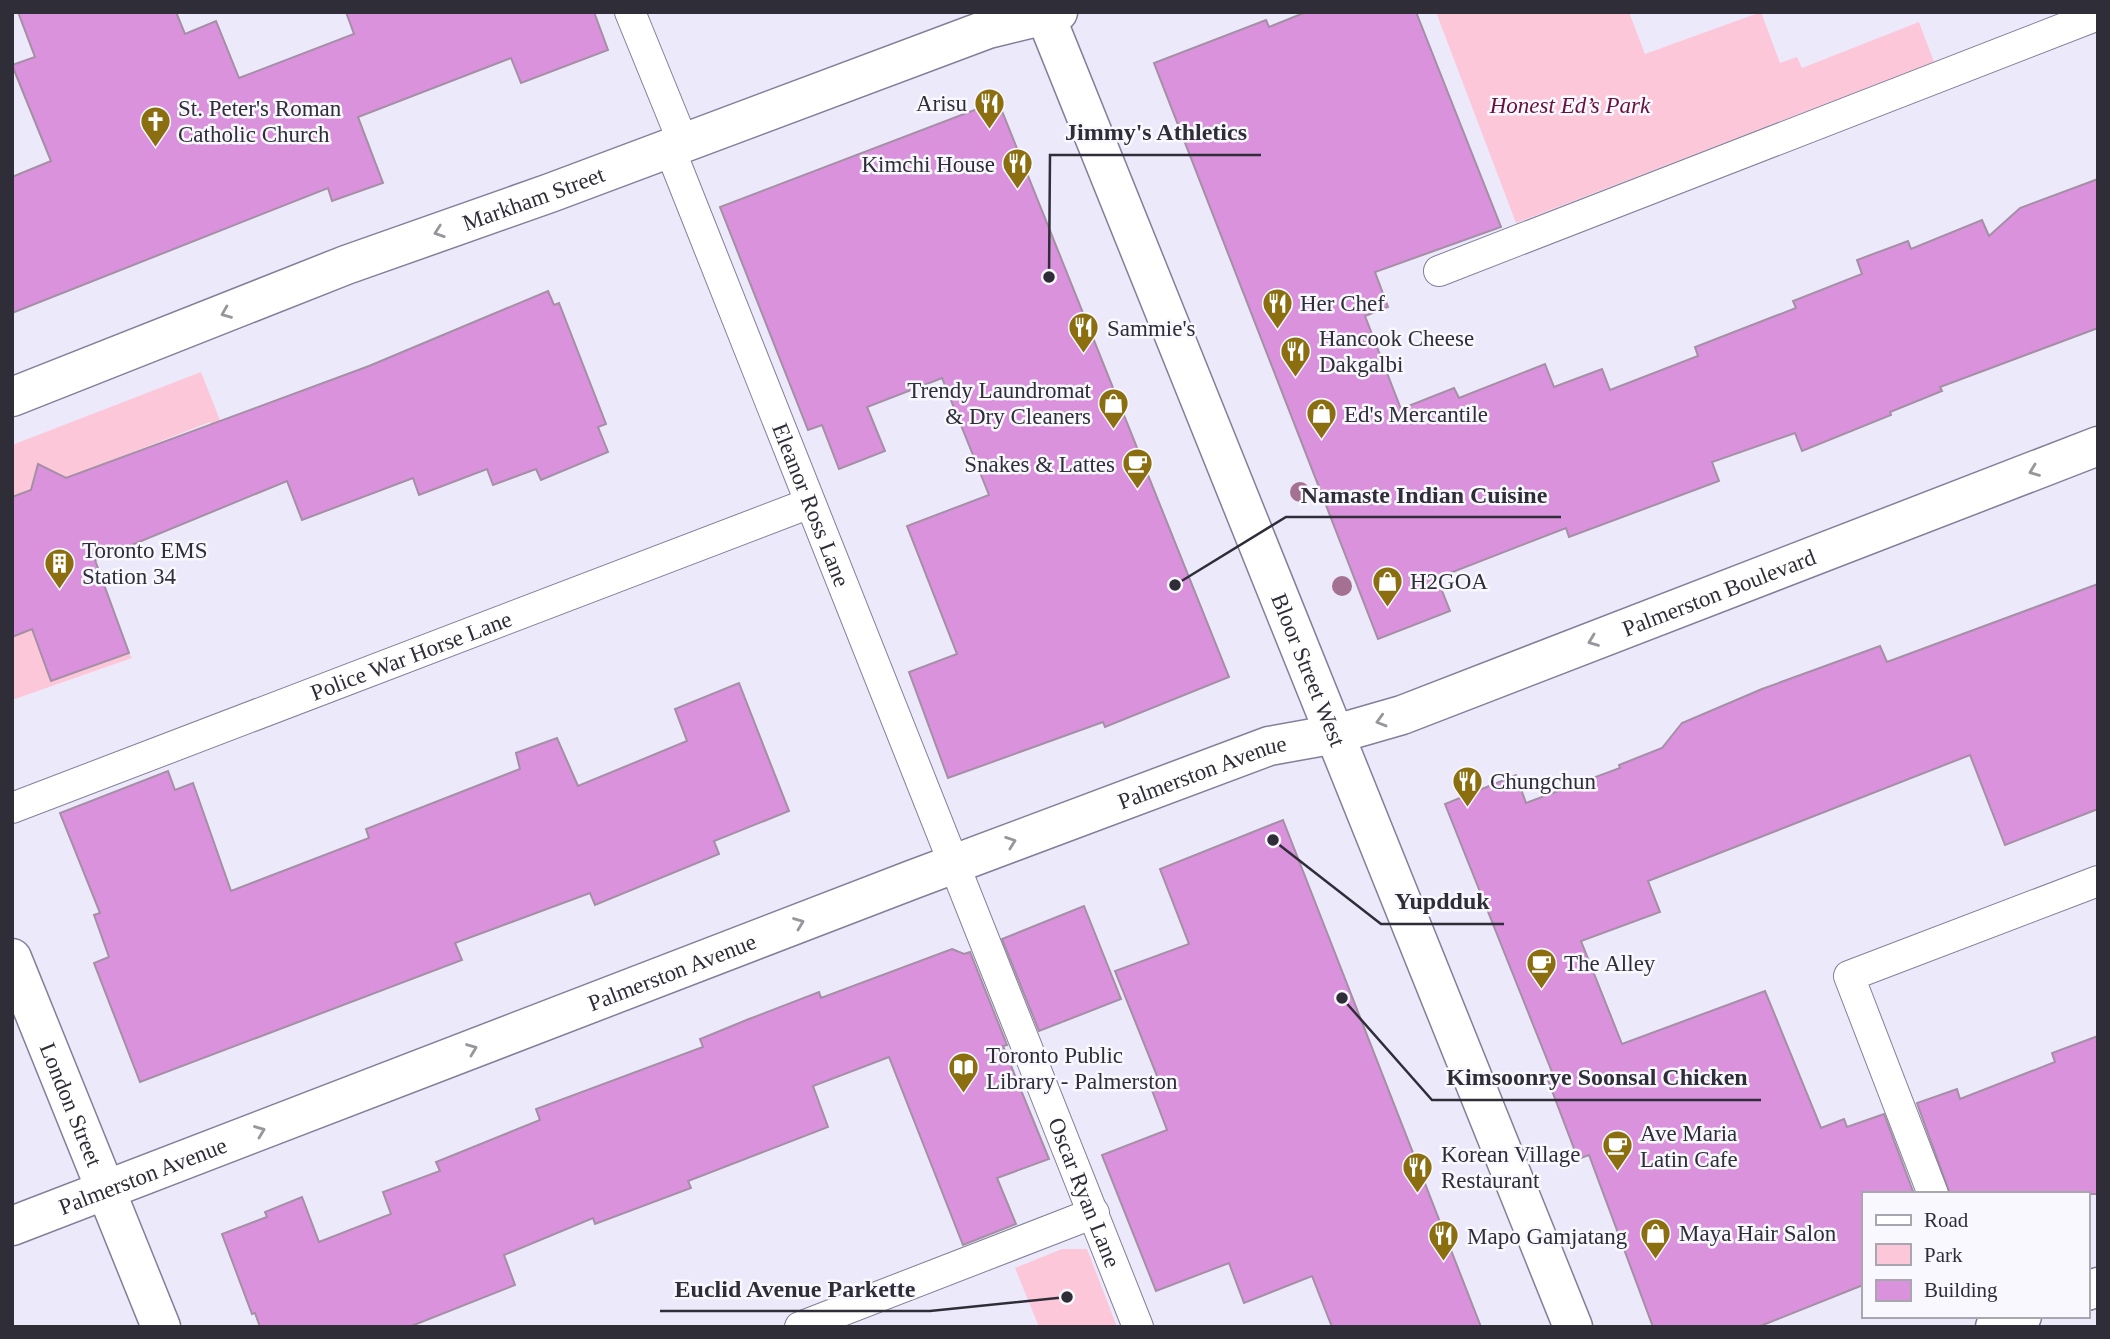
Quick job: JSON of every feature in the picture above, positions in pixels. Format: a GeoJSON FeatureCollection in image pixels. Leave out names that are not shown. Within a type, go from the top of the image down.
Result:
{"type":"FeatureCollection","features":[{"type":"Feature","properties":{"kind":"street","name":"Markham Street"},"geometry":{"type":"LineString","coordinates":[[12,397],[346,265],[550,193],[988,29],[1050,14]]}},
{"type":"Feature","properties":{"kind":"street","name":"Bloor Street West"},"geometry":{"type":"LineString","coordinates":[[1050,14],[1210,430],[1336,734],[1573,1327]]}},
{"type":"Feature","properties":{"kind":"street","name":"Palmerston Boulevard"},"geometry":{"type":"LineString","coordinates":[[1336,734],[1402,715],[2098,446]]}},
{"type":"Feature","properties":{"kind":"street","name":"Palmerston Avenue"},"geometry":{"type":"LineString","coordinates":[[12,1226],[954,863],[1269,746],[1336,734]]}},
{"type":"Feature","properties":{"kind":"street","name":"London Street"},"geometry":{"type":"LineString","coordinates":[[12,958],[160,1327]]}},
{"type":"Feature","properties":{"kind":"street"},"geometry":{"type":"LineString","coordinates":[[1995,1327],[2017,1318]]}},
{"type":"Feature","properties":{"kind":"lane","name":"Eleanor Ross Lane"},"geometry":{"type":"LineString","coordinates":[[630,12],[676,145],[810,503],[954,863]]}},
{"type":"Feature","properties":{"kind":"lane"},"geometry":{"type":"LineString","coordinates":[[1439,271],[2098,15]]}},
{"type":"Feature","properties":{"kind":"lane","name":"Police War Horse Lane"},"geometry":{"type":"LineString","coordinates":[[12,808],[810,503]]}},
{"type":"Feature","properties":{"kind":"lane","name":"Oscar Ryan Lane"},"geometry":{"type":"LineString","coordinates":[[954,863],[1138,1327]]}},
{"type":"Feature","properties":{"kind":"lane"},"geometry":{"type":"LineString","coordinates":[[1932,1192],[1849,975],[2098,881]]}},
{"type":"Feature","properties":{"kind":"lane"},"geometry":{"type":"LineString","coordinates":[[800,1327],[1094,1213]]}},
{"type":"Feature","properties":{"kind":"green space","name":"Honest Ed’s Park"},"geometry":{"type":"Polygon","coordinates":[[[1436,12],[1629,12],[1645,54],[1761,12],[1780,63],[1797,57],[1802,68],[1919,22],[1934,62],[1516,223],[1436,12]]]}},
{"type":"Feature","properties":{"kind":"green space"},"geometry":{"type":"Polygon","coordinates":[[[201,372],[229,443],[220,446],[210,422],[66,478],[51,471],[35,476],[31,490],[12,497],[12,445],[201,372]]]}},
{"type":"Feature","properties":{"kind":"green space"},"geometry":{"type":"Polygon","coordinates":[[[32,629],[51,681],[129,653],[132,658],[12,700],[12,637],[32,629]]]}},
{"type":"Feature","properties":{"kind":"green space"},"geometry":{"type":"Polygon","coordinates":[[[1062,1249],[1087,1249],[1117,1327],[1039,1327],[1015,1268],[1062,1249]]]}},
{"type":"Feature","properties":{"kind":"building"},"geometry":{"type":"Polygon","coordinates":[[[18,12],[176,12],[185,34],[216,21],[239,78],[354,34],[346,12],[594,12],[608,50],[521,83],[511,58],[358,117],[383,183],[332,201],[328,188],[12,313],[12,177],[51,161],[12,65],[35,57],[18,12]]]}},
{"type":"Feature","properties":{"kind":"building"},"geometry":{"type":"Polygon","coordinates":[[[1306,12],[1416,12],[1501,227],[1375,272],[1388,307],[1365,316],[1401,409],[1454,388],[1459,398],[1545,364],[1554,387],[1602,369],[1610,390],[1698,356],[1695,347],[1796,308],[1793,301],[1862,274],[1857,260],[1908,241],[1911,249],[1982,220],[1989,236],[2020,208],[2098,179],[2098,328],[1940,387],[1942,391],[1890,412],[1891,415],[1802,451],[1795,433],[1712,462],[1719,481],[1569,537],[1566,528],[1437,578],[1450,611],[1378,639],[1154,63],[1266,20],[1269,27],[1306,12]]]}},
{"type":"Feature","properties":{"kind":"building"},"geometry":{"type":"Polygon","coordinates":[[[998,101],[1229,677],[1105,727],[1103,722],[948,778],[909,672],[957,654],[907,526],[989,495],[942,378],[867,407],[885,451],[839,469],[822,425],[808,430],[720,207],[998,101]]]}},
{"type":"Feature","properties":{"kind":"building"},"geometry":{"type":"Polygon","coordinates":[[[548,291],[554,305],[559,303],[606,424],[598,427],[608,452],[541,480],[536,469],[493,485],[487,469],[419,495],[413,478],[302,520],[287,481],[95,560],[129,653],[51,681],[32,629],[12,637],[12,497],[31,490],[38,464],[66,478],[369,366],[548,291]]]}},
{"type":"Feature","properties":{"kind":"building"},"geometry":{"type":"Polygon","coordinates":[[[2098,584],[2098,809],[2005,845],[1970,755],[1648,881],[1660,912],[1581,941],[1622,1044],[1765,991],[1821,1128],[1844,1119],[1847,1127],[1884,1114],[1913,1192],[1862,1192],[1862,1285],[1758,1327],[1653,1327],[1589,1155],[1578,1159],[1546,1075],[1552,1072],[1445,804],[1516,775],[1526,803],[1620,768],[1619,765],[1662,748],[1682,723],[1762,689],[1880,646],[1887,662],[2098,584]]]}},
{"type":"Feature","properties":{"kind":"building"},"geometry":{"type":"Polygon","coordinates":[[[739,683],[789,811],[714,841],[719,854],[595,905],[590,893],[455,943],[462,960],[140,1082],[94,963],[109,957],[94,915],[100,913],[60,813],[168,771],[175,790],[193,783],[231,891],[369,838],[366,829],[520,769],[516,753],[557,738],[578,786],[687,741],[675,709],[739,683]]]}},
{"type":"Feature","properties":{"kind":"building"},"geometry":{"type":"Polygon","coordinates":[[[1283,820],[1481,1327],[1332,1327],[1312,1276],[1244,1303],[1229,1263],[1156,1291],[1102,1155],[1167,1130],[1150,1085],[1159,1081],[1115,971],[1189,944],[1160,869],[1283,820]]]}},
{"type":"Feature","properties":{"kind":"building"},"geometry":{"type":"Polygon","coordinates":[[[1084,906],[1121,999],[1039,1031],[1002,939],[1084,906]]]}},
{"type":"Feature","properties":{"kind":"building"},"geometry":{"type":"Polygon","coordinates":[[[952,949],[964,954],[970,952],[1007,1045],[1003,1046],[1049,1159],[997,1178],[1016,1224],[963,1245],[889,1057],[813,1086],[828,1127],[688,1181],[691,1188],[595,1224],[593,1218],[504,1255],[515,1285],[409,1327],[260,1327],[255,1313],[252,1314],[222,1234],[267,1217],[265,1212],[302,1197],[319,1242],[391,1214],[383,1192],[440,1171],[436,1162],[540,1120],[536,1109],[703,1047],[700,1039],[819,992],[821,998],[952,949]]]}},
{"type":"Feature","properties":{"kind":"building"},"geometry":{"type":"Polygon","coordinates":[[[2098,1036],[2098,1194],[1949,1192],[1917,1103],[1957,1089],[1960,1099],[2055,1062],[2052,1053],[2098,1036]]]}},
{"type":"Feature","properties":{"kind":"place","name":"Arisu"},"geometry":{"type":"Point","coordinates":[990,130]}},
{"type":"Feature","properties":{"kind":"place","name":"St. Peter's Roman Catholic Church"},"geometry":{"type":"Point","coordinates":[155,148]}},
{"type":"Feature","properties":{"kind":"place","name":"Kimchi House"},"geometry":{"type":"Point","coordinates":[1018,191]}},
{"type":"Feature","properties":{"kind":"place","name":"Jimmy's Athletics"},"geometry":{"type":"Point","coordinates":[1049,277]}},
{"type":"Feature","properties":{"kind":"place","name":"Her Chef"},"geometry":{"type":"Point","coordinates":[1277,330]}},
{"type":"Feature","properties":{"kind":"place","name":"Sammie's"},"geometry":{"type":"Point","coordinates":[1084,355]}},
{"type":"Feature","properties":{"kind":"place","name":"Hancook Cheese Dakgalbi"},"geometry":{"type":"Point","coordinates":[1296,378]}},
{"type":"Feature","properties":{"kind":"place","name":"Trendy Laundromat & Dry Cleaners"},"geometry":{"type":"Point","coordinates":[1114,430]}},
{"type":"Feature","properties":{"kind":"place","name":"Ed's Mercantile"},"geometry":{"type":"Point","coordinates":[1321,441]}},
{"type":"Feature","properties":{"kind":"place","name":"Snakes & Lattes"},"geometry":{"type":"Point","coordinates":[1138,491]}},
{"type":"Feature","properties":{"kind":"place","name":"Namaste Indian Cuisine"},"geometry":{"type":"Point","coordinates":[1175,585]}},
{"type":"Feature","properties":{"kind":"place","name":"Toronto EMS Station 34"},"geometry":{"type":"Point","coordinates":[59,590]}},
{"type":"Feature","properties":{"kind":"place","name":"H2GOA"},"geometry":{"type":"Point","coordinates":[1387,608]}},
{"type":"Feature","properties":{"kind":"place","name":"Chungchun"},"geometry":{"type":"Point","coordinates":[1467,808]}},
{"type":"Feature","properties":{"kind":"place","name":"Yupdduk"},"geometry":{"type":"Point","coordinates":[1273,840]}},
{"type":"Feature","properties":{"kind":"place","name":"The Alley"},"geometry":{"type":"Point","coordinates":[1541,990]}},
{"type":"Feature","properties":{"kind":"place","name":"Kimsoonrye Soonsal Chicken"},"geometry":{"type":"Point","coordinates":[1342,998]}},
{"type":"Feature","properties":{"kind":"place","name":"Toronto Public Library - Palmerston"},"geometry":{"type":"Point","coordinates":[963,1095]}},
{"type":"Feature","properties":{"kind":"place","name":"Ave Maria Latin Cafe"},"geometry":{"type":"Point","coordinates":[1617,1173]}},
{"type":"Feature","properties":{"kind":"place","name":"Korean Village Restaurant"},"geometry":{"type":"Point","coordinates":[1418,1194]}},
{"type":"Feature","properties":{"kind":"place","name":"Maya Hair Salon"},"geometry":{"type":"Point","coordinates":[1656,1260]}},
{"type":"Feature","properties":{"kind":"place","name":"Mapo Gamjatang"},"geometry":{"type":"Point","coordinates":[1444,1263]}},
{"type":"Feature","properties":{"kind":"place","name":"Euclid Avenue Parkette"},"geometry":{"type":"Point","coordinates":[1067,1297]}}]}
